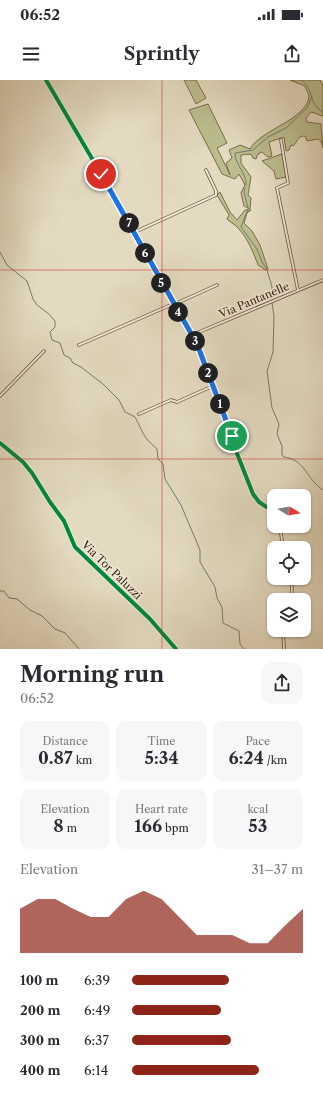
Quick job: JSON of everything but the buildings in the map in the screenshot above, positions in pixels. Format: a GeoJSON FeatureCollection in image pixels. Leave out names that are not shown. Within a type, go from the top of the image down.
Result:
{"type":"FeatureCollection","features":[{"type":"Feature","properties":{"kind":"street"},"geometry":{"type":"LineString","coordinates":[[46,80],[135,232],[192,335],[229,425],[236,451],[253,494],[259,502],[267,507]]}},
{"type":"Feature","properties":{"kind":"street"},"geometry":{"type":"LineString","coordinates":[[282,140],[288,183],[277,188],[298,290]]}},
{"type":"Feature","properties":{"kind":"street"},"geometry":{"type":"LineString","coordinates":[[135,232],[216,194],[206,170]]}},
{"type":"Feature","properties":{"kind":"street","name":"Via Pantanelle"},"geometry":{"type":"LineString","coordinates":[[192,335],[323,280]]}},
{"type":"Feature","properties":{"kind":"street"},"geometry":{"type":"LineString","coordinates":[[79,345],[217,285]]}},
{"type":"Feature","properties":{"kind":"street"},"geometry":{"type":"LineString","coordinates":[[0,396],[44,350]]}},
{"type":"Feature","properties":{"kind":"street"},"geometry":{"type":"LineString","coordinates":[[139,414],[171,400],[177,402],[213,386]]}},
{"type":"Feature","properties":{"kind":"street","name":"Via Tor Paluzzi"},"geometry":{"type":"LineString","coordinates":[[0,443],[23,462],[34,475],[51,504],[64,522],[70,539],[75,547],[153,622],[176,649]]}},
{"type":"Feature","properties":{"kind":"street"},"geometry":{"type":"LineString","coordinates":[[283,637],[284,649]]}},
{"type":"Feature","properties":{"kind":"green space"},"geometry":{"type":"Polygon","coordinates":[[[184,80],[196,80],[206,98],[196,104],[184,80]]]}},
{"type":"Feature","properties":{"kind":"green space"},"geometry":{"type":"Polygon","coordinates":[[[290,80],[320,80],[323,86],[323,116],[311,112],[306,118],[307,122],[321,124],[323,148],[321,141],[318,139],[307,141],[305,136],[302,136],[293,146],[291,145],[289,150],[286,151],[284,137],[269,142],[272,156],[268,157],[262,152],[258,154],[256,159],[253,158],[251,154],[241,155],[241,163],[251,177],[248,195],[251,198],[250,209],[244,206],[241,193],[245,185],[239,174],[235,179],[222,174],[189,110],[208,104],[227,143],[217,148],[230,175],[226,163],[232,158],[229,150],[240,145],[250,149],[255,142],[292,119],[306,105],[309,94],[305,86],[290,80]]]}},
{"type":"Feature","properties":{"kind":"green space"},"geometry":{"type":"Polygon","coordinates":[[[282,154],[286,177],[276,179],[274,171],[262,161],[282,154]]]}},
{"type":"Feature","properties":{"kind":"green space"},"geometry":{"type":"Polygon","coordinates":[[[220,192],[230,212],[237,220],[245,210],[251,210],[247,213],[244,223],[252,231],[260,245],[268,269],[266,270],[258,265],[253,251],[245,237],[238,227],[227,219],[229,215],[217,195],[220,192]]]}},
{"type":"Feature","properties":{"kind":"waterway"},"geometry":{"type":"LineString","coordinates":[[301,80],[308,88],[315,104],[323,112]]}},
{"type":"Feature","properties":{"kind":"waterway"},"geometry":{"type":"LineString","coordinates":[[246,185],[245,177],[237,161],[235,153],[253,150],[268,137],[286,128],[307,108],[312,97]]}},
{"type":"Feature","properties":{"kind":"waterway"},"geometry":{"type":"LineString","coordinates":[[245,188],[244,192],[248,208]]}},
{"type":"Feature","properties":{"kind":"waterway"},"geometry":{"type":"LineString","coordinates":[[248,209],[241,227],[257,249],[262,262],[267,269]]}},
{"type":"Feature","properties":{"kind":"waterway"},"geometry":{"type":"LineString","coordinates":[[0,252],[7,265],[27,281],[33,299],[37,305],[49,314],[55,321],[55,327],[50,332],[52,340],[60,343],[64,355],[103,384],[119,400],[125,412],[135,417],[146,438],[157,449],[158,459],[163,464],[165,479],[181,505],[200,550],[200,562],[215,587],[217,598],[222,607],[223,623],[239,631],[240,644],[244,649]]}},
{"type":"Feature","properties":{"kind":"waterway"},"geometry":{"type":"LineString","coordinates":[[267,270],[272,287],[272,298]]}},
{"type":"Feature","properties":{"kind":"waterway"},"geometry":{"type":"LineString","coordinates":[[272,303],[274,316],[273,352],[267,371],[272,408],[279,424],[277,434],[282,446],[282,455],[297,462],[312,480],[323,490]]}},
{"type":"Feature","properties":{"kind":"waterway"},"geometry":{"type":"LineString","coordinates":[[0,591],[4,591],[9,598],[17,599],[30,610],[42,616],[55,629],[65,633],[79,649]]}},
{"type":"Feature","properties":{"kind":"cycle path"},"geometry":{"type":"LineString","coordinates":[[46,80],[135,232],[158,277],[197,344],[229,425],[236,451],[253,494],[259,502],[267,507]]}},
{"type":"Feature","properties":{"kind":"cycle path"},"geometry":{"type":"LineString","coordinates":[[0,443],[23,462],[32,473],[64,521],[75,547],[150,619],[176,649]]}},
{"type":"Feature","properties":{"kind":"route"},"geometry":{"type":"LineString","coordinates":[[101,174],[135,232],[161,283],[197,344],[232,436]]}}]}
